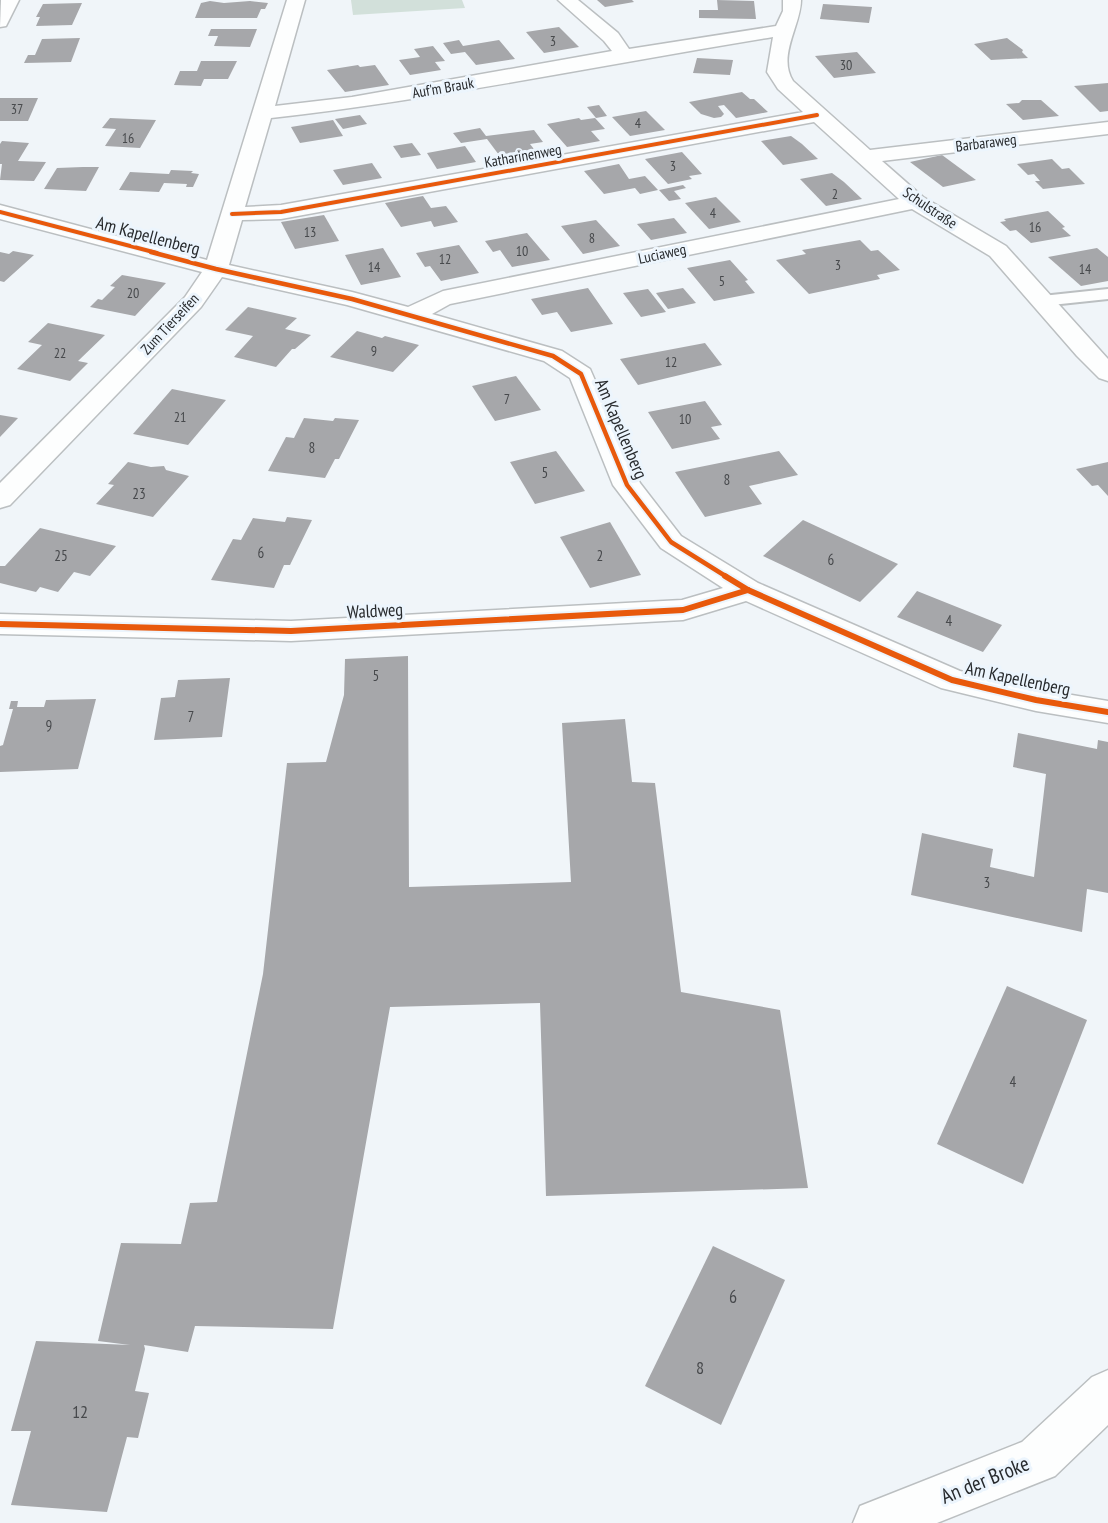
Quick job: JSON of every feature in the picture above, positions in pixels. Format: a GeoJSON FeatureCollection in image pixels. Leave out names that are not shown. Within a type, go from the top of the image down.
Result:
{"type":"FeatureCollection","features":[{"type":"Feature","properties":{"kind":"street"},"geometry":{"type":"LineString","coordinates":[[0,22],[10,0]]}},
{"type":"Feature","properties":{"kind":"street","name":"Zum Tierseifen"},"geometry":{"type":"LineString","coordinates":[[0,500],[193,302],[216,269],[296,0]]}},
{"type":"Feature","properties":{"kind":"street"},"geometry":{"type":"LineString","coordinates":[[567,0],[611,37],[624,55]]}},
{"type":"Feature","properties":{"kind":"street","name":"Schulstraße"},"geometry":{"type":"LineString","coordinates":[[792,0],[792,11],[783,30],[777,72],[785,85],[915,202],[998,251],[1108,373]]}},
{"type":"Feature","properties":{"kind":"street","name":"Auf'm Brauk"},"geometry":{"type":"LineString","coordinates":[[262,113],[352,103],[624,55],[783,30]]}},
{"type":"Feature","properties":{"kind":"street","name":"Katharinenweg"},"geometry":{"type":"LineString","coordinates":[[232,214],[281,212],[817,116]]}},
{"type":"Feature","properties":{"kind":"street","name":"Barbaraweg"},"geometry":{"type":"LineString","coordinates":[[864,157],[1108,128]]}},
{"type":"Feature","properties":{"kind":"street","name":"Luciaweg"},"geometry":{"type":"LineString","coordinates":[[412,315],[443,298],[915,202]]}},
{"type":"Feature","properties":{"kind":"street","name":"Am Kapellenberg"},"geometry":{"type":"LineString","coordinates":[[0,212],[216,269],[412,315],[553,357],[581,374],[627,485],[671,542],[748,590],[952,680],[1036,700],[1108,712]]}},
{"type":"Feature","properties":{"kind":"street","name":"Waldweg"},"geometry":{"type":"LineString","coordinates":[[0,624],[291,631],[683,610],[748,590]]}},
{"type":"Feature","properties":{"kind":"street","name":"An der Broke"},"geometry":{"type":"LineString","coordinates":[[877,1523],[1038,1459],[1108,1393]]}},
{"type":"Feature","properties":{"kind":"lane"},"geometry":{"type":"LineString","coordinates":[[1042,301],[1108,294]]}},
{"type":"Feature","properties":{"kind":"shaded area"},"geometry":{"type":"Polygon","coordinates":[[[351,0],[462,0],[465,8],[353,15],[351,0]]]}},
{"type":"Feature","properties":{"kind":"building"},"geometry":{"type":"Polygon","coordinates":[[[597,0],[632,0],[634,2],[605,7],[597,0]]]}},
{"type":"Feature","properties":{"kind":"building"},"geometry":{"type":"Polygon","coordinates":[[[717,0],[754,1],[756,19],[699,18],[699,10],[718,10],[717,0]]]}},
{"type":"Feature","properties":{"kind":"building"},"geometry":{"type":"Polygon","coordinates":[[[210,1],[268,3],[265,9],[261,9],[257,18],[195,18],[201,3],[210,1]]]}},
{"type":"Feature","properties":{"kind":"building"},"geometry":{"type":"Polygon","coordinates":[[[82,3],[72,25],[36,26],[40,17],[36,17],[43,4],[82,3]]]}},
{"type":"Feature","properties":{"kind":"building"},"geometry":{"type":"Polygon","coordinates":[[[823,4],[872,7],[869,23],[820,19],[823,4]]]}},
{"type":"Feature","properties":{"kind":"building"},"geometry":{"type":"Polygon","coordinates":[[[559,27],[579,47],[544,53],[526,32],[559,27]]]}},
{"type":"Feature","properties":{"kind":"building"},"geometry":{"type":"Polygon","coordinates":[[[211,29],[257,29],[250,47],[214,46],[218,36],[208,36],[211,29]]]}},
{"type":"Feature","properties":{"kind":"building"},"geometry":{"type":"Polygon","coordinates":[[[80,38],[71,62],[24,63],[28,55],[35,55],[42,39],[80,38]]]}},
{"type":"Feature","properties":{"kind":"building"},"geometry":{"type":"Polygon","coordinates":[[[1007,38],[1023,50],[1022,52],[1028,58],[991,60],[974,44],[1007,38]]]}},
{"type":"Feature","properties":{"kind":"building"},"geometry":{"type":"Polygon","coordinates":[[[459,40],[463,46],[499,40],[515,59],[476,65],[465,52],[451,54],[443,43],[459,40]]]}},
{"type":"Feature","properties":{"kind":"building"},"geometry":{"type":"Polygon","coordinates":[[[433,46],[445,61],[435,62],[441,70],[410,75],[399,60],[420,57],[414,49],[433,46]]]}},
{"type":"Feature","properties":{"kind":"building"},"geometry":{"type":"Polygon","coordinates":[[[857,52],[876,73],[834,78],[815,56],[857,52]]]}},
{"type":"Feature","properties":{"kind":"building"},"geometry":{"type":"Polygon","coordinates":[[[697,58],[733,60],[730,75],[693,73],[697,58]]]}},
{"type":"Feature","properties":{"kind":"building"},"geometry":{"type":"Polygon","coordinates":[[[201,61],[237,61],[228,79],[204,79],[201,86],[174,85],[180,71],[197,71],[201,61]]]}},
{"type":"Feature","properties":{"kind":"building"},"geometry":{"type":"Polygon","coordinates":[[[358,65],[360,67],[375,65],[389,85],[345,92],[327,70],[358,65]]]}},
{"type":"Feature","properties":{"kind":"building"},"geometry":{"type":"Polygon","coordinates":[[[1108,83],[1108,111],[1100,112],[1074,86],[1108,83]]]}},
{"type":"Feature","properties":{"kind":"building"},"geometry":{"type":"Polygon","coordinates":[[[742,92],[768,112],[736,118],[724,105],[718,106],[724,114],[714,118],[701,114],[689,102],[742,92]]]}},
{"type":"Feature","properties":{"kind":"building"},"geometry":{"type":"Polygon","coordinates":[[[0,98],[38,98],[28,121],[0,121],[0,98]]]}},
{"type":"Feature","properties":{"kind":"building"},"geometry":{"type":"Polygon","coordinates":[[[1022,100],[1041,100],[1059,116],[1023,120],[1006,104],[1019,103],[1022,100]]]}},
{"type":"Feature","properties":{"kind":"building"},"geometry":{"type":"Polygon","coordinates":[[[599,105],[607,116],[596,118],[587,107],[599,105]]]}},
{"type":"Feature","properties":{"kind":"building"},"geometry":{"type":"Polygon","coordinates":[[[646,111],[665,130],[630,136],[612,117],[646,111]]]}},
{"type":"Feature","properties":{"kind":"building"},"geometry":{"type":"Polygon","coordinates":[[[360,115],[367,124],[343,129],[335,119],[360,115]]]}},
{"type":"Feature","properties":{"kind":"building"},"geometry":{"type":"Polygon","coordinates":[[[110,118],[156,120],[140,148],[105,146],[116,129],[102,128],[110,118]]]}},
{"type":"Feature","properties":{"kind":"building"},"geometry":{"type":"Polygon","coordinates":[[[579,118],[581,120],[595,118],[605,129],[591,131],[600,141],[567,147],[547,124],[579,118]]]}},
{"type":"Feature","properties":{"kind":"building"},"geometry":{"type":"Polygon","coordinates":[[[333,120],[343,136],[300,143],[291,127],[333,120]]]}},
{"type":"Feature","properties":{"kind":"building"},"geometry":{"type":"Polygon","coordinates":[[[480,128],[486,136],[534,130],[543,142],[530,144],[537,153],[502,159],[487,139],[461,143],[453,133],[480,128]]]}},
{"type":"Feature","properties":{"kind":"building"},"geometry":{"type":"Polygon","coordinates":[[[791,136],[818,159],[783,165],[761,141],[791,136]]]}},
{"type":"Feature","properties":{"kind":"building"},"geometry":{"type":"Polygon","coordinates":[[[2,141],[29,143],[18,161],[46,162],[34,181],[0,180],[2,164],[0,164],[0,144],[2,141]]]}},
{"type":"Feature","properties":{"kind":"building"},"geometry":{"type":"Polygon","coordinates":[[[412,143],[421,155],[401,158],[393,146],[412,143]]]}},
{"type":"Feature","properties":{"kind":"building"},"geometry":{"type":"Polygon","coordinates":[[[465,146],[476,162],[437,169],[427,153],[465,146]]]}},
{"type":"Feature","properties":{"kind":"building"},"geometry":{"type":"Polygon","coordinates":[[[682,152],[702,174],[689,176],[692,179],[668,184],[645,159],[682,152]]]}},
{"type":"Feature","properties":{"kind":"building"},"geometry":{"type":"Polygon","coordinates":[[[942,155],[976,180],[943,187],[910,162],[942,155]]]}},
{"type":"Feature","properties":{"kind":"building"},"geometry":{"type":"Polygon","coordinates":[[[1052,159],[1062,169],[1069,168],[1085,184],[1043,189],[1035,181],[1040,181],[1034,174],[1028,175],[1017,164],[1052,159]]]}},
{"type":"Feature","properties":{"kind":"building"},"geometry":{"type":"Polygon","coordinates":[[[372,163],[382,178],[343,185],[333,170],[372,163]]]}},
{"type":"Feature","properties":{"kind":"building"},"geometry":{"type":"Polygon","coordinates":[[[619,164],[629,179],[645,176],[658,190],[640,194],[635,188],[604,194],[584,171],[619,164]]]}},
{"type":"Feature","properties":{"kind":"building"},"geometry":{"type":"Polygon","coordinates":[[[99,167],[86,191],[44,189],[57,168],[99,167]]]}},
{"type":"Feature","properties":{"kind":"building"},"geometry":{"type":"Polygon","coordinates":[[[171,170],[193,171],[191,173],[199,174],[193,187],[186,187],[187,184],[164,183],[159,192],[119,190],[130,172],[169,174],[171,170]]]}},
{"type":"Feature","properties":{"kind":"building"},"geometry":{"type":"Polygon","coordinates":[[[832,173],[862,199],[826,206],[800,179],[832,173]]]}},
{"type":"Feature","properties":{"kind":"building"},"geometry":{"type":"Polygon","coordinates":[[[683,185],[686,188],[674,191],[681,199],[669,201],[659,190],[683,185]]]}},
{"type":"Feature","properties":{"kind":"building"},"geometry":{"type":"Polygon","coordinates":[[[423,196],[431,208],[446,206],[458,222],[434,227],[431,221],[401,227],[385,203],[423,196]]]}},
{"type":"Feature","properties":{"kind":"building"},"geometry":{"type":"Polygon","coordinates":[[[716,197],[741,222],[709,229],[685,203],[716,197]]]}},
{"type":"Feature","properties":{"kind":"building"},"geometry":{"type":"Polygon","coordinates":[[[1048,211],[1071,236],[1031,243],[1016,230],[1010,231],[1000,222],[1006,221],[1004,219],[1048,211]]]}},
{"type":"Feature","properties":{"kind":"building"},"geometry":{"type":"Polygon","coordinates":[[[324,215],[339,241],[295,249],[281,222],[324,215]]]}},
{"type":"Feature","properties":{"kind":"building"},"geometry":{"type":"Polygon","coordinates":[[[674,218],[687,233],[651,240],[637,224],[674,218]]]}},
{"type":"Feature","properties":{"kind":"building"},"geometry":{"type":"Polygon","coordinates":[[[596,220],[620,246],[583,254],[561,226],[596,220]]]}},
{"type":"Feature","properties":{"kind":"building"},"geometry":{"type":"Polygon","coordinates":[[[527,233],[550,260],[512,267],[500,250],[493,252],[485,241],[527,233]]]}},
{"type":"Feature","properties":{"kind":"building"},"geometry":{"type":"Polygon","coordinates":[[[860,240],[871,251],[878,250],[900,270],[877,275],[880,279],[809,294],[776,260],[806,254],[802,250],[860,240]]]}},
{"type":"Feature","properties":{"kind":"building"},"geometry":{"type":"Polygon","coordinates":[[[459,245],[479,273],[441,281],[430,266],[425,267],[416,253],[459,245]]]}},
{"type":"Feature","properties":{"kind":"building"},"geometry":{"type":"Polygon","coordinates":[[[383,248],[401,277],[361,285],[345,255],[383,248]]]}},
{"type":"Feature","properties":{"kind":"building"},"geometry":{"type":"Polygon","coordinates":[[[1097,248],[1108,257],[1108,281],[1081,286],[1048,257],[1097,248]]]}},
{"type":"Feature","properties":{"kind":"building"},"geometry":{"type":"Polygon","coordinates":[[[13,251],[34,255],[4,282],[0,281],[0,252],[9,254],[13,251]]]}},
{"type":"Feature","properties":{"kind":"building"},"geometry":{"type":"Polygon","coordinates":[[[730,260],[748,280],[745,281],[755,293],[714,301],[687,268],[730,260]]]}},
{"type":"Feature","properties":{"kind":"building"},"geometry":{"type":"Polygon","coordinates":[[[122,275],[166,283],[135,316],[90,307],[98,299],[102,300],[115,287],[110,286],[122,275]]]}},
{"type":"Feature","properties":{"kind":"building"},"geometry":{"type":"Polygon","coordinates":[[[588,288],[613,324],[571,332],[557,312],[542,315],[531,299],[588,288]]]}},
{"type":"Feature","properties":{"kind":"building"},"geometry":{"type":"Polygon","coordinates":[[[683,288],[696,303],[668,309],[656,293],[683,288]]]}},
{"type":"Feature","properties":{"kind":"building"},"geometry":{"type":"Polygon","coordinates":[[[648,289],[666,312],[641,317],[623,293],[648,289]]]}},
{"type":"Feature","properties":{"kind":"building"},"geometry":{"type":"Polygon","coordinates":[[[248,307],[297,318],[285,329],[311,335],[292,349],[276,367],[234,357],[253,336],[225,330],[248,307]]]}},
{"type":"Feature","properties":{"kind":"building"},"geometry":{"type":"Polygon","coordinates":[[[48,323],[105,335],[78,361],[88,363],[70,381],[17,369],[42,345],[28,342],[48,323]]]}},
{"type":"Feature","properties":{"kind":"building"},"geometry":{"type":"Polygon","coordinates":[[[357,331],[419,345],[393,372],[330,357],[357,331]]]}},
{"type":"Feature","properties":{"kind":"building"},"geometry":{"type":"Polygon","coordinates":[[[705,343],[722,365],[638,385],[620,359],[705,343]]]}},
{"type":"Feature","properties":{"kind":"building"},"geometry":{"type":"Polygon","coordinates":[[[516,376],[541,410],[495,421],[472,386],[516,376]]]}},
{"type":"Feature","properties":{"kind":"building"},"geometry":{"type":"Polygon","coordinates":[[[172,389],[226,400],[188,445],[133,434],[172,389]]]}},
{"type":"Feature","properties":{"kind":"building"},"geometry":{"type":"Polygon","coordinates":[[[705,401],[722,425],[711,427],[720,439],[672,449],[648,412],[705,401]]]}},
{"type":"Feature","properties":{"kind":"building"},"geometry":{"type":"Polygon","coordinates":[[[0,415],[18,418],[0,437],[0,415]]]}},
{"type":"Feature","properties":{"kind":"building"},"geometry":{"type":"Polygon","coordinates":[[[304,418],[333,421],[335,418],[359,420],[339,459],[335,459],[325,478],[268,471],[286,437],[294,438],[304,418]]]}},
{"type":"Feature","properties":{"kind":"building"},"geometry":{"type":"Polygon","coordinates":[[[556,451],[585,491],[535,504],[510,462],[556,451]]]}},
{"type":"Feature","properties":{"kind":"building"},"geometry":{"type":"Polygon","coordinates":[[[779,451],[798,475],[749,486],[762,504],[705,517],[675,472],[779,451]]]}},
{"type":"Feature","properties":{"kind":"building"},"geometry":{"type":"Polygon","coordinates":[[[128,462],[151,467],[164,466],[166,470],[189,476],[153,517],[96,504],[114,485],[108,484],[128,462]]]}},
{"type":"Feature","properties":{"kind":"building"},"geometry":{"type":"Polygon","coordinates":[[[1108,462],[1108,496],[1098,485],[1092,486],[1076,469],[1108,462]]]}},
{"type":"Feature","properties":{"kind":"building"},"geometry":{"type":"Polygon","coordinates":[[[287,517],[312,520],[290,565],[284,565],[274,588],[211,580],[233,539],[241,540],[253,518],[285,522],[287,517]]]}},
{"type":"Feature","properties":{"kind":"building"},"geometry":{"type":"Polygon","coordinates":[[[803,520],[898,564],[860,602],[763,556],[803,520]]]}},
{"type":"Feature","properties":{"kind":"building"},"geometry":{"type":"Polygon","coordinates":[[[610,522],[641,575],[590,588],[560,537],[610,522]]]}},
{"type":"Feature","properties":{"kind":"building"},"geometry":{"type":"Polygon","coordinates":[[[40,528],[116,546],[90,576],[74,572],[58,592],[40,587],[36,592],[0,583],[0,566],[5,566],[40,528]]]}},
{"type":"Feature","properties":{"kind":"building"},"geometry":{"type":"Polygon","coordinates":[[[917,591],[1002,625],[983,652],[897,617],[917,591]]]}},
{"type":"Feature","properties":{"kind":"building"},"geometry":{"type":"Polygon","coordinates":[[[408,656],[409,887],[571,882],[562,723],[625,719],[632,782],[655,783],[681,992],[780,1010],[808,1188],[546,1196],[540,1003],[390,1007],[333,1329],[195,1326],[188,1352],[144,1345],[135,1391],[149,1393],[138,1438],[127,1437],[107,1512],[11,1505],[31,1431],[11,1431],[36,1341],[130,1345],[98,1341],[121,1243],[181,1244],[190,1203],[217,1202],[263,974],[287,763],[326,762],[344,695],[345,659],[408,656]]]}},
{"type":"Feature","properties":{"kind":"building"},"geometry":{"type":"Polygon","coordinates":[[[230,678],[222,737],[154,740],[161,698],[175,697],[178,680],[230,678]]]}},
{"type":"Feature","properties":{"kind":"building"},"geometry":{"type":"Polygon","coordinates":[[[96,699],[78,769],[0,772],[0,746],[3,745],[13,709],[9,709],[11,701],[18,701],[17,707],[44,707],[46,700],[96,699]]]}},
{"type":"Feature","properties":{"kind":"building"},"geometry":{"type":"Polygon","coordinates":[[[1018,733],[1097,749],[1098,740],[1108,742],[1108,893],[1087,889],[1082,932],[911,895],[922,833],[993,849],[990,867],[1034,877],[1046,774],[1013,767],[1018,733]]]}},
{"type":"Feature","properties":{"kind":"building"},"geometry":{"type":"Polygon","coordinates":[[[1007,986],[1087,1020],[1023,1184],[937,1144],[1007,986]]]}},
{"type":"Feature","properties":{"kind":"building"},"geometry":{"type":"Polygon","coordinates":[[[713,1246],[785,1280],[721,1425],[645,1386],[713,1246]]]}},
{"type":"Feature","properties":{"kind":"cycle path"},"geometry":{"type":"LineString","coordinates":[[232,214],[281,212],[817,115]]}},
{"type":"Feature","properties":{"kind":"cycle path"},"geometry":{"type":"LineString","coordinates":[[0,212],[216,269],[352,299],[553,356],[581,374],[627,485],[671,542],[748,590],[952,680],[1036,700],[1108,712]]}},
{"type":"Feature","properties":{"kind":"cycle path"},"geometry":{"type":"LineString","coordinates":[[0,624],[291,631],[683,610],[748,590]]}}]}
